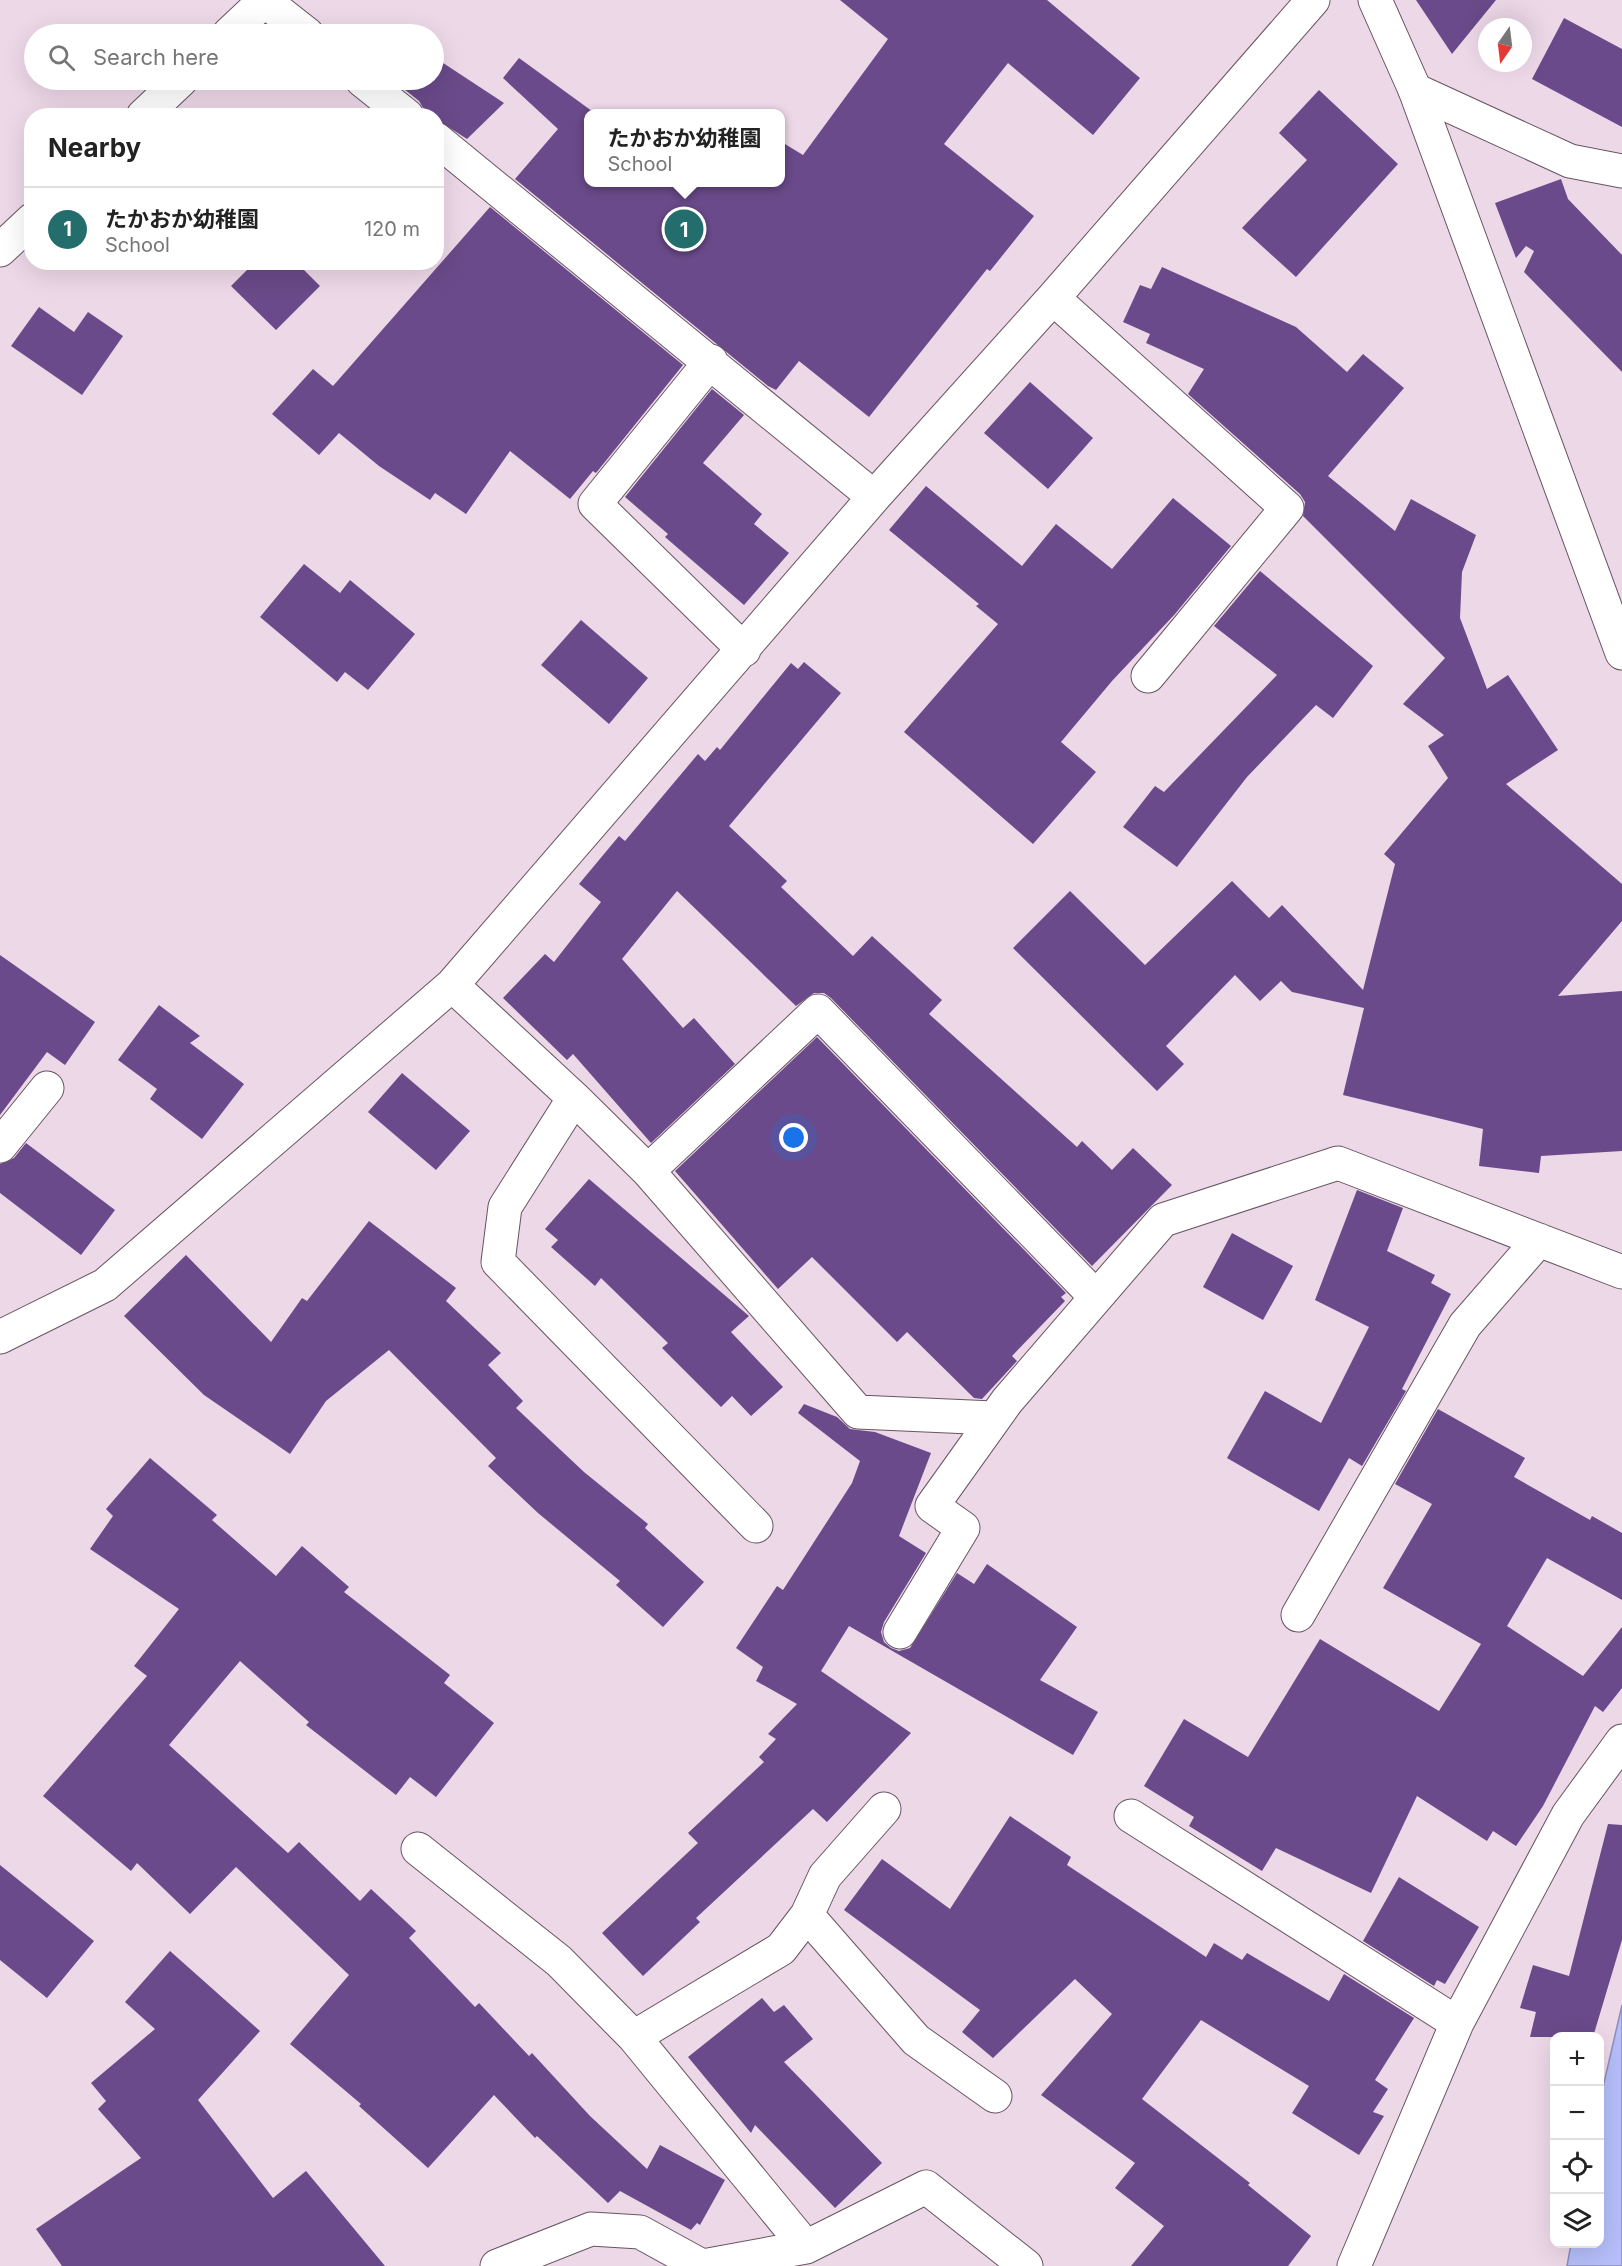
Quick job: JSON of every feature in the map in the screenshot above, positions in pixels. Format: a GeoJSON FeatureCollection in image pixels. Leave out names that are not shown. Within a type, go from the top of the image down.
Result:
{"type":"FeatureCollection","features":[{"type":"Feature","properties":{"kind":"street"},"geometry":{"type":"LineString","coordinates":[[239,24],[265,0],[295,24]]}},
{"type":"Feature","properties":{"kind":"street"},"geometry":{"type":"LineString","coordinates":[[0,1308],[14,1331],[105,1285],[452,986],[874,497],[1053,298],[1313,0]]}},
{"type":"Feature","properties":{"kind":"street"},"geometry":{"type":"LineString","coordinates":[[1375,0],[1415,90],[1622,653]]}},
{"type":"Feature","properties":{"kind":"street"},"geometry":{"type":"LineString","coordinates":[[151,108],[170,90]]}},
{"type":"Feature","properties":{"kind":"street"},"geometry":{"type":"LineString","coordinates":[[374,90],[397,108]]}},
{"type":"Feature","properties":{"kind":"street"},"geometry":{"type":"LineString","coordinates":[[1415,90],[1570,161],[1622,171]]}},
{"type":"Feature","properties":{"kind":"street"},"geometry":{"type":"LineString","coordinates":[[444,146],[711,361],[874,497]]}},
{"type":"Feature","properties":{"kind":"street"},"geometry":{"type":"LineString","coordinates":[[0,250],[24,228]]}},
{"type":"Feature","properties":{"kind":"street"},"geometry":{"type":"LineString","coordinates":[[1053,298],[1287,508],[1148,676]]}},
{"type":"Feature","properties":{"kind":"street"},"geometry":{"type":"LineString","coordinates":[[711,361],[595,504],[744,650]]}},
{"type":"Feature","properties":{"kind":"street"},"geometry":{"type":"LineString","coordinates":[[452,986],[574,1098],[648,1171],[858,1412],[993,1418]]}},
{"type":"Feature","properties":{"kind":"street"},"geometry":{"type":"LineString","coordinates":[[648,1171],[818,1011],[1095,1296]]}},
{"type":"Feature","properties":{"kind":"street"},"geometry":{"type":"LineString","coordinates":[[0,1146],[47,1088]]}},
{"type":"Feature","properties":{"kind":"street"},"geometry":{"type":"LineString","coordinates":[[574,1098],[505,1207],[498,1262],[756,1526]]}},
{"type":"Feature","properties":{"kind":"street"},"geometry":{"type":"LineString","coordinates":[[900,1632],[963,1528],[932,1506],[993,1418],[1095,1296],[1163,1220],[1338,1163],[1622,1272]]}},
{"type":"Feature","properties":{"kind":"street"},"geometry":{"type":"LineString","coordinates":[[1298,1615],[1465,1324],[1539,1240]]}},
{"type":"Feature","properties":{"kind":"street"},"geometry":{"type":"LineString","coordinates":[[1354,2266],[1457,2024],[1568,1815],[1622,1741]]}},
{"type":"Feature","properties":{"kind":"street"},"geometry":{"type":"LineString","coordinates":[[634,2037],[781,1949],[807,1914],[825,1876],[884,1809]]}},
{"type":"Feature","properties":{"kind":"street"},"geometry":{"type":"LineString","coordinates":[[1131,1816],[1457,2024]]}},
{"type":"Feature","properties":{"kind":"street"},"geometry":{"type":"LineString","coordinates":[[418,1849],[559,1960],[634,2037],[806,2247]]}},
{"type":"Feature","properties":{"kind":"street"},"geometry":{"type":"LineString","coordinates":[[807,1914],[916,2040],[995,2096]]}},
{"type":"Feature","properties":{"kind":"street"},"geometry":{"type":"LineString","coordinates":[[497,2266],[591,2229],[640,2232],[702,2266],[806,2247],[926,2187],[1026,2266]]}},
{"type":"Feature","properties":{"kind":"water"},"geometry":{"type":"Polygon","coordinates":[[[1622,2005],[1622,2266],[1567,2266],[1570,2248],[1604,2248],[1604,2083],[1622,2005]]]}},
{"type":"Feature","properties":{"kind":"building"},"geometry":{"type":"Polygon","coordinates":[[[840,0],[1047,0],[1140,78],[1093,135],[1008,63],[944,144],[1034,216],[990,271],[987,269],[869,417],[799,361],[776,390],[768,386],[515,179],[558,129],[503,78],[519,58],[589,109],[584,109],[584,187],[785,187],[785,144],[803,155],[888,39],[840,0]]]}},
{"type":"Feature","properties":{"kind":"building"},"geometry":{"type":"Polygon","coordinates":[[[1416,0],[1496,0],[1481,18],[1478,18],[1478,22],[1452,54],[1416,0]]]}},
{"type":"Feature","properties":{"kind":"building"},"geometry":{"type":"Polygon","coordinates":[[[1564,18],[1622,49],[1622,127],[1532,79],[1564,18]]]}},
{"type":"Feature","properties":{"kind":"building"},"geometry":{"type":"Polygon","coordinates":[[[444,64],[504,103],[467,139],[444,124],[444,108],[423,108],[419,101],[405,90],[444,90],[444,64]]]}},
{"type":"Feature","properties":{"kind":"building"},"geometry":{"type":"Polygon","coordinates":[[[1319,90],[1398,164],[1296,277],[1242,228],[1307,160],[1279,133],[1319,90]]]}},
{"type":"Feature","properties":{"kind":"building"},"geometry":{"type":"Polygon","coordinates":[[[1561,179],[1568,199],[1622,255],[1622,372],[1524,272],[1534,251],[1526,246],[1516,258],[1495,203],[1561,179]]]}},
{"type":"Feature","properties":{"kind":"building"},"geometry":{"type":"Polygon","coordinates":[[[490,207],[683,365],[596,473],[593,471],[570,499],[510,451],[466,514],[435,493],[430,500],[379,466],[339,433],[319,455],[272,414],[313,369],[333,386],[435,270],[444,270],[444,259],[490,207]]]}},
{"type":"Feature","properties":{"kind":"building"},"geometry":{"type":"Polygon","coordinates":[[[1162,267],[1296,327],[1347,372],[1363,354],[1404,388],[1328,476],[1395,531],[1411,499],[1476,535],[1462,572],[1460,618],[1487,689],[1508,675],[1558,750],[1506,784],[1622,884],[1622,921],[1558,996],[1622,991],[1622,1151],[1541,1156],[1539,1173],[1479,1166],[1483,1129],[1343,1095],[1364,1008],[1292,992],[1281,981],[1260,1001],[1235,975],[1166,1046],[1184,1064],[1157,1091],[1013,948],[1070,891],[1145,965],[1232,881],[1269,918],[1282,905],[1363,990],[1395,864],[1384,854],[1448,778],[1428,746],[1444,735],[1403,704],[1445,658],[1303,516],[1305,502],[1300,494],[1188,394],[1204,369],[1146,343],[1150,334],[1123,322],[1140,285],[1151,289],[1162,267]]]}},
{"type":"Feature","properties":{"kind":"building"},"geometry":{"type":"Polygon","coordinates":[[[247,270],[304,270],[320,286],[276,330],[231,286],[247,270]]]}},
{"type":"Feature","properties":{"kind":"building"},"geometry":{"type":"Polygon","coordinates":[[[39,307],[74,332],[88,312],[123,336],[82,395],[11,346],[39,307]]]}},
{"type":"Feature","properties":{"kind":"building"},"geometry":{"type":"Polygon","coordinates":[[[1030,382],[1093,438],[1048,489],[984,433],[1030,382]]]}},
{"type":"Feature","properties":{"kind":"building"},"geometry":{"type":"Polygon","coordinates":[[[712,389],[744,415],[703,463],[762,514],[754,524],[789,553],[744,605],[665,537],[668,534],[625,497],[712,389]]]}},
{"type":"Feature","properties":{"kind":"building"},"geometry":{"type":"Polygon","coordinates":[[[926,486],[1022,566],[1056,524],[1112,569],[1173,498],[1231,546],[1175,614],[1112,681],[1061,742],[1096,772],[1033,844],[904,732],[998,624],[976,606],[979,604],[889,530],[926,486]]]}},
{"type":"Feature","properties":{"kind":"building"},"geometry":{"type":"Polygon","coordinates":[[[304,564],[340,593],[350,580],[415,634],[368,690],[345,672],[337,682],[260,617],[304,564]]]}},
{"type":"Feature","properties":{"kind":"building"},"geometry":{"type":"Polygon","coordinates":[[[1260,571],[1373,666],[1333,718],[1316,705],[1247,777],[1177,867],[1123,827],[1155,786],[1164,792],[1277,675],[1214,626],[1260,571]]]}},
{"type":"Feature","properties":{"kind":"building"},"geometry":{"type":"Polygon","coordinates":[[[581,620],[648,678],[609,724],[541,665],[581,620]]]}},
{"type":"Feature","properties":{"kind":"building"},"geometry":{"type":"Polygon","coordinates":[[[804,662],[841,693],[729,826],[787,881],[781,887],[853,956],[872,936],[942,1000],[929,1014],[1077,1147],[1082,1141],[1112,1170],[1133,1148],[1172,1185],[1092,1266],[831,998],[824,993],[814,993],[796,1006],[677,891],[622,959],[683,1028],[694,1018],[735,1064],[651,1143],[573,1054],[567,1060],[503,998],[545,954],[554,962],[601,902],[579,884],[619,836],[625,841],[698,754],[705,761],[717,747],[720,750],[791,663],[798,669],[804,662]]]}},
{"type":"Feature","properties":{"kind":"building"},"geometry":{"type":"Polygon","coordinates":[[[0,955],[95,1022],[65,1065],[47,1052],[0,1115],[0,955]]]}},
{"type":"Feature","properties":{"kind":"building"},"geometry":{"type":"Polygon","coordinates":[[[159,1005],[200,1036],[190,1043],[244,1084],[202,1139],[150,1099],[157,1089],[118,1060],[159,1005]]]}},
{"type":"Feature","properties":{"kind":"building"},"geometry":{"type":"Polygon","coordinates":[[[817,1037],[1066,1293],[1061,1297],[1065,1301],[1012,1356],[1017,1361],[982,1399],[974,1398],[907,1332],[897,1342],[812,1257],[778,1289],[675,1171],[817,1037]]]}},
{"type":"Feature","properties":{"kind":"building"},"geometry":{"type":"Polygon","coordinates":[[[402,1073],[470,1131],[436,1170],[368,1112],[402,1073]]]}},
{"type":"Feature","properties":{"kind":"building"},"geometry":{"type":"Polygon","coordinates":[[[26,1143],[115,1210],[81,1255],[0,1193],[0,1164],[14,1158],[26,1143]]]}},
{"type":"Feature","properties":{"kind":"building"},"geometry":{"type":"Polygon","coordinates":[[[589,1179],[749,1316],[731,1332],[783,1387],[751,1416],[732,1396],[721,1407],[662,1348],[668,1343],[601,1278],[595,1286],[551,1247],[558,1240],[545,1229],[589,1179]]]}},
{"type":"Feature","properties":{"kind":"building"},"geometry":{"type":"Polygon","coordinates":[[[1357,1190],[1403,1208],[1387,1251],[1435,1275],[1431,1283],[1451,1294],[1402,1389],[1406,1391],[1362,1466],[1349,1458],[1319,1511],[1227,1458],[1265,1391],[1321,1423],[1369,1327],[1315,1300],[1357,1190]]]}},
{"type":"Feature","properties":{"kind":"building"},"geometry":{"type":"Polygon","coordinates":[[[369,1221],[456,1288],[446,1301],[501,1353],[488,1365],[523,1401],[516,1408],[584,1472],[648,1524],[645,1528],[704,1582],[663,1627],[616,1585],[620,1581],[538,1513],[488,1466],[496,1458],[389,1350],[326,1401],[290,1454],[204,1395],[124,1316],[186,1255],[271,1342],[302,1298],[307,1301],[369,1221]]]}},
{"type":"Feature","properties":{"kind":"building"},"geometry":{"type":"Polygon","coordinates":[[[1232,1233],[1293,1266],[1263,1320],[1203,1287],[1232,1233]]]}},
{"type":"Feature","properties":{"kind":"building"},"geometry":{"type":"Polygon","coordinates":[[[804,1404],[837,1417],[850,1429],[875,1432],[931,1453],[899,1536],[926,1553],[884,1622],[881,1632],[884,1642],[899,1651],[910,1648],[957,1573],[974,1584],[987,1564],[1077,1627],[1040,1680],[1098,1712],[1073,1755],[849,1626],[821,1671],[911,1733],[827,1822],[813,1809],[696,1918],[700,1922],[643,1976],[602,1933],[698,1843],[688,1833],[764,1762],[759,1757],[776,1739],[768,1734],[797,1704],[756,1681],[763,1667],[736,1648],[777,1586],[783,1590],[852,1483],[860,1461],[798,1413],[804,1404]]]}},
{"type":"Feature","properties":{"kind":"building"},"geometry":{"type":"Polygon","coordinates":[[[1438,1409],[1525,1458],[1514,1477],[1590,1520],[1592,1516],[1622,1533],[1622,1600],[1547,1558],[1507,1626],[1583,1676],[1622,1627],[1622,1688],[1603,1712],[1595,1706],[1543,1806],[1516,1846],[1493,1831],[1487,1841],[1417,1796],[1371,1893],[1276,1848],[1262,1871],[1189,1826],[1194,1817],[1144,1786],[1184,1719],[1248,1757],[1320,1639],[1439,1711],[1481,1644],[1383,1588],[1432,1504],[1395,1484],[1438,1409]]]}},
{"type":"Feature","properties":{"kind":"building"},"geometry":{"type":"Polygon","coordinates":[[[150,1458],[217,1515],[212,1520],[276,1576],[302,1546],[349,1587],[344,1592],[450,1675],[444,1683],[494,1723],[436,1797],[410,1777],[396,1795],[306,1725],[309,1722],[240,1661],[169,1745],[288,1853],[299,1842],[360,1901],[371,1889],[416,1931],[409,1938],[475,2007],[479,2003],[529,2056],[532,2053],[590,2116],[647,2169],[660,2145],[725,2180],[700,2225],[697,2223],[691,2230],[620,2191],[608,2203],[537,2136],[535,2138],[494,2095],[428,2168],[359,2106],[361,2104],[290,2044],[349,1975],[236,1867],[190,1914],[137,1863],[131,1871],[43,1796],[147,1676],[134,1666],[179,1609],[90,1549],[113,1516],[106,1509],[150,1458]]]}},
{"type":"Feature","properties":{"kind":"building"},"geometry":{"type":"Polygon","coordinates":[[[1010,1816],[1071,1857],[1067,1865],[1206,1957],[1214,1943],[1242,1960],[1247,1953],[1329,2001],[1344,1974],[1414,2018],[1375,2080],[1388,2089],[1373,2112],[1384,2116],[1359,2155],[1292,2113],[1309,2086],[1201,2020],[1142,2099],[1250,2183],[1248,2185],[1311,2236],[1288,2266],[1131,2266],[1164,2226],[1115,2188],[1135,2163],[1041,2095],[1112,2014],[1075,1979],[993,2058],[962,2032],[980,2010],[844,1910],[882,1859],[950,1909],[1010,1816]]]}},
{"type":"Feature","properties":{"kind":"building"},"geometry":{"type":"Polygon","coordinates":[[[1608,1824],[1622,1825],[1622,1940],[1594,2032],[1550,2032],[1550,2037],[1530,2037],[1536,2012],[1520,2008],[1533,1965],[1569,1976],[1608,1824]]]}},
{"type":"Feature","properties":{"kind":"building"},"geometry":{"type":"Polygon","coordinates":[[[0,1865],[94,1941],[47,1998],[0,1960],[0,1865]]]}},
{"type":"Feature","properties":{"kind":"building"},"geometry":{"type":"Polygon","coordinates":[[[1399,1877],[1479,1927],[1445,1984],[1437,1980],[1434,1986],[1363,1941],[1399,1877]]]}},
{"type":"Feature","properties":{"kind":"building"},"geometry":{"type":"Polygon","coordinates":[[[170,1951],[260,2031],[198,2100],[273,2198],[306,2171],[385,2266],[62,2266],[36,2229],[141,2158],[98,2109],[106,2101],[91,2083],[155,2029],[125,2002],[170,1951]]]}},
{"type":"Feature","properties":{"kind":"building"},"geometry":{"type":"Polygon","coordinates":[[[762,1998],[774,2012],[784,2005],[813,2039],[784,2062],[882,2163],[835,2208],[755,2125],[751,2133],[688,2057],[762,1998]]]}},
{"type":"Feature","properties":{"kind":"place","name":"たかおか幼稚園"},"geometry":{"type":"Point","coordinates":[684,229]}}]}
